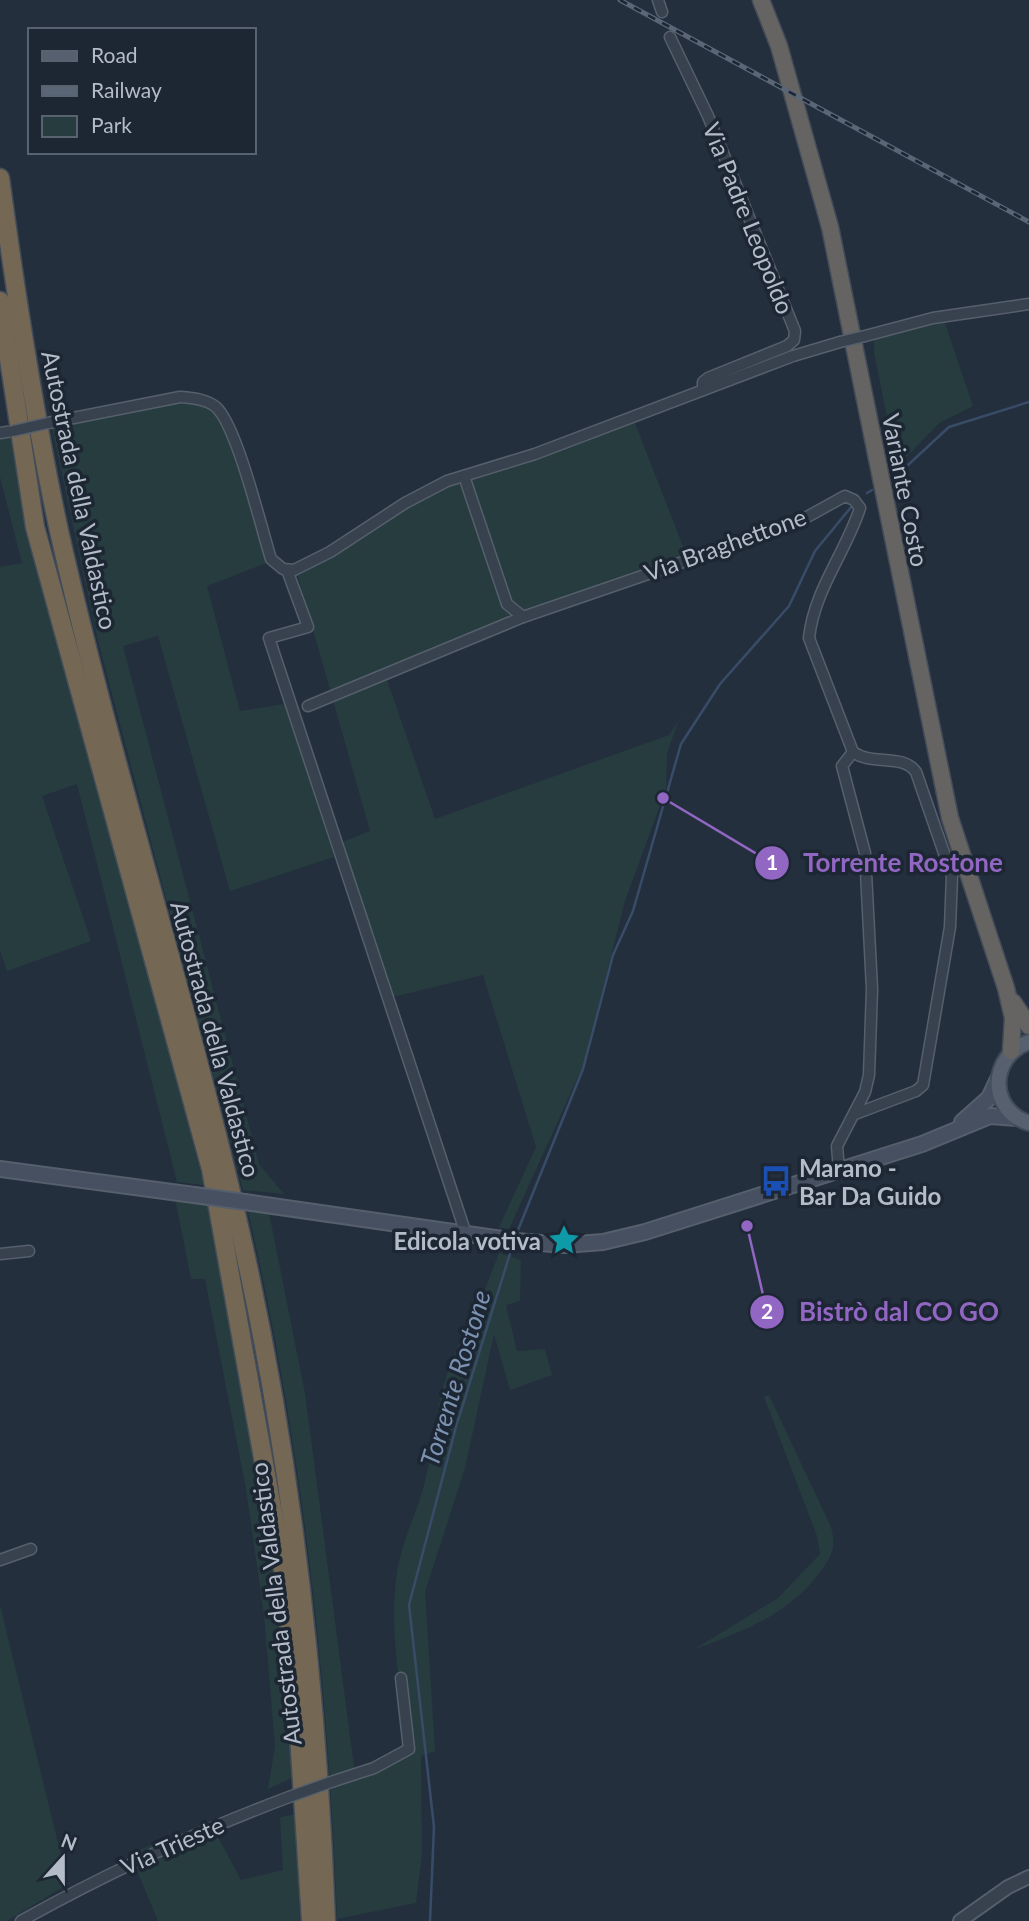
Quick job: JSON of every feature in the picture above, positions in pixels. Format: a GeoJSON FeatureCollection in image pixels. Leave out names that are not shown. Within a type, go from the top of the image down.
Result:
{"type":"FeatureCollection","features":[{"type":"Feature","properties":{"kind":"highway","name":"Variante Costo"},"geometry":{"type":"LineString","coordinates":[[761,0],[779,46],[830,227],[950,818],[1006,988]]}},
{"type":"Feature","properties":{"kind":"highway","name":"Autostrada della Valdastico"},"geometry":{"type":"LineString","coordinates":[[0,178],[19,314],[59,528],[220,1146],[265,1350],[295,1540],[310,1664],[326,1921]]}},
{"type":"Feature","properties":{"kind":"highway","name":"Autostrada della Valdastico"},"geometry":{"type":"LineString","coordinates":[[0,301],[35,527],[214,1183],[283,1569],[301,1755],[311,1921]]}},
{"type":"Feature","properties":{"kind":"highway"},"geometry":{"type":"LineString","coordinates":[[1006,988],[1029,1026]]}},
{"type":"Feature","properties":{"kind":"highway"},"geometry":{"type":"LineString","coordinates":[[1006,988],[1013,1018],[1011,1051]]}},
{"type":"Feature","properties":{"kind":"main road"},"geometry":{"type":"LineString","coordinates":[[953,1129],[989,1098],[1004,1059],[1011,1051],[1029,1042]]}},
{"type":"Feature","properties":{"kind":"main road"},"geometry":{"type":"LineString","coordinates":[[998,1079],[1002,1101],[1023,1121]]}},
{"type":"Feature","properties":{"kind":"main road"},"geometry":{"type":"LineString","coordinates":[[0,1169],[498,1239],[565,1245],[603,1242],[922,1144],[990,1116],[1023,1121]]}},
{"type":"Feature","properties":{"kind":"street"},"geometry":{"type":"LineString","coordinates":[[658,0],[662,12]]}},
{"type":"Feature","properties":{"kind":"street","name":"Via Padre Leopoldo"},"geometry":{"type":"LineString","coordinates":[[670,37],[708,116],[795,331],[794,340],[788,346],[708,378],[703,382],[704,390]]}},
{"type":"Feature","properties":{"kind":"street","name":"Via Padre Leopoldo"},"geometry":{"type":"LineString","coordinates":[[287,570],[330,552],[423,492],[535,454],[793,356],[933,318],[1029,304]]}},
{"type":"Feature","properties":{"kind":"street"},"geometry":{"type":"LineString","coordinates":[[0,433],[180,397],[193,398],[215,407],[229,426],[271,559],[287,570],[308,627],[269,638],[466,1234]]}},
{"type":"Feature","properties":{"kind":"street"},"geometry":{"type":"LineString","coordinates":[[308,706],[523,617],[507,604],[464,476]]}},
{"type":"Feature","properties":{"kind":"street","name":"Via Braghettone"},"geometry":{"type":"LineString","coordinates":[[523,617],[796,523],[845,496],[854,500],[860,508],[818,599],[810,620],[809,638],[853,752]]}},
{"type":"Feature","properties":{"kind":"street"},"geometry":{"type":"LineString","coordinates":[[839,1170],[837,1146],[855,1114],[869,1075],[872,989],[866,853],[842,766],[853,752],[862,759],[911,765],[952,876],[950,927],[923,1085],[916,1091],[855,1114]]}},
{"type":"Feature","properties":{"kind":"street"},"geometry":{"type":"LineString","coordinates":[[0,1254],[29,1251]]}},
{"type":"Feature","properties":{"kind":"street"},"geometry":{"type":"LineString","coordinates":[[0,1559],[31,1549]]}},
{"type":"Feature","properties":{"kind":"street","name":"Via Trieste"},"geometry":{"type":"LineString","coordinates":[[22,1921],[79,1888],[194,1833],[384,1764],[409,1749],[401,1678]]}},
{"type":"Feature","properties":{"kind":"street"},"geometry":{"type":"LineString","coordinates":[[960,1921],[1008,1887],[1029,1877]]}},
{"type":"Feature","properties":{"kind":"green space"},"geometry":{"type":"Polygon","coordinates":[[[944,320],[973,406],[939,423],[897,467],[874,352],[874,338],[944,320]]]}},
{"type":"Feature","properties":{"kind":"green space"},"geometry":{"type":"Polygon","coordinates":[[[171,401],[189,401],[202,405],[225,426],[269,562],[207,586],[240,711],[285,704],[334,857],[230,891],[158,636],[123,646],[259,1164],[284,1194],[243,1190],[98,641],[51,424],[171,401]]]}},
{"type":"Feature","properties":{"kind":"green space"},"geometry":{"type":"Polygon","coordinates":[[[633,418],[686,554],[383,668],[435,819],[669,735],[693,701],[678,723],[667,753],[666,789],[625,901],[583,1066],[509,1229],[499,1227],[536,1147],[483,975],[393,997],[371,941],[342,842],[370,831],[297,573],[444,486],[633,418]]]}},
{"type":"Feature","properties":{"kind":"green space"},"geometry":{"type":"Polygon","coordinates":[[[15,432],[78,707],[204,1185],[177,1182],[77,784],[42,796],[91,941],[7,971],[0,951],[0,567],[22,563],[0,477],[0,435],[15,432]]]}},
{"type":"Feature","properties":{"kind":"green space"},"geometry":{"type":"Polygon","coordinates":[[[175,1198],[208,1202],[263,1486],[283,1645],[294,1777],[268,1789],[275,1746],[264,1615],[246,1489],[205,1279],[191,1279],[175,1198]]]}},
{"type":"Feature","properties":{"kind":"green space"},"geometry":{"type":"Polygon","coordinates":[[[247,1207],[268,1208],[305,1393],[355,1774],[383,1762],[410,1741],[395,1636],[397,1572],[424,1485],[448,1371],[472,1306],[478,1307],[499,1253],[521,1260],[520,1301],[506,1305],[517,1351],[545,1349],[552,1375],[510,1390],[494,1334],[465,1468],[425,1592],[435,1751],[421,1756],[422,1854],[416,1903],[337,1919],[327,1739],[309,1561],[283,1384],[247,1207]]]}},
{"type":"Feature","properties":{"kind":"green space"},"geometry":{"type":"Polygon","coordinates":[[[769,1395],[831,1527],[832,1553],[822,1570],[804,1590],[776,1613],[761,1622],[693,1650],[778,1598],[820,1554],[817,1536],[764,1397],[769,1395]]]}},
{"type":"Feature","properties":{"kind":"green space"},"geometry":{"type":"Polygon","coordinates":[[[0,1605],[68,1884],[7,1921],[0,1921],[0,1605]]]}},
{"type":"Feature","properties":{"kind":"green space"},"geometry":{"type":"Polygon","coordinates":[[[296,1814],[300,1921],[158,1921],[130,1854],[181,1832],[186,1845],[218,1837],[241,1880],[283,1870],[280,1817],[296,1814]]]}},
{"type":"Feature","properties":{"kind":"waterway","name":"Torrente Rostone"},"geometry":{"type":"LineString","coordinates":[[908,465],[949,427],[1029,402]]}},
{"type":"Feature","properties":{"kind":"waterway","name":"Torrente Rostone"},"geometry":{"type":"LineString","coordinates":[[892,476],[897,472]]}},
{"type":"Feature","properties":{"kind":"waterway","name":"Torrente Rostone"},"geometry":{"type":"LineString","coordinates":[[867,493],[872,490]]}},
{"type":"Feature","properties":{"kind":"waterway","name":"Torrente Rostone"},"geometry":{"type":"LineString","coordinates":[[516,1235],[583,1069],[613,955],[633,911],[681,744],[720,684],[789,606],[815,551],[852,506]]}},
{"type":"Feature","properties":{"kind":"waterway","name":"Torrente Rostone"},"geometry":{"type":"LineString","coordinates":[[430,1921],[434,1827],[409,1605],[456,1427],[513,1244]]}},
{"type":"Feature","properties":{"kind":"railway"},"geometry":{"type":"LineString","coordinates":[[620,0],[1029,222]]}},
{"type":"Feature","properties":{"kind":"place","name":"Torrente Rostone"},"geometry":{"type":"Point","coordinates":[663,798]}},
{"type":"Feature","properties":{"kind":"place","name":"Marano - Bar Da Guido"},"geometry":{"type":"Point","coordinates":[776,1181]}},
{"type":"Feature","properties":{"kind":"place","name":"Bistrò dal CO GO"},"geometry":{"type":"Point","coordinates":[747,1226]}},
{"type":"Feature","properties":{"kind":"place","name":"Edicola votiva"},"geometry":{"type":"Point","coordinates":[564,1240]}}]}
